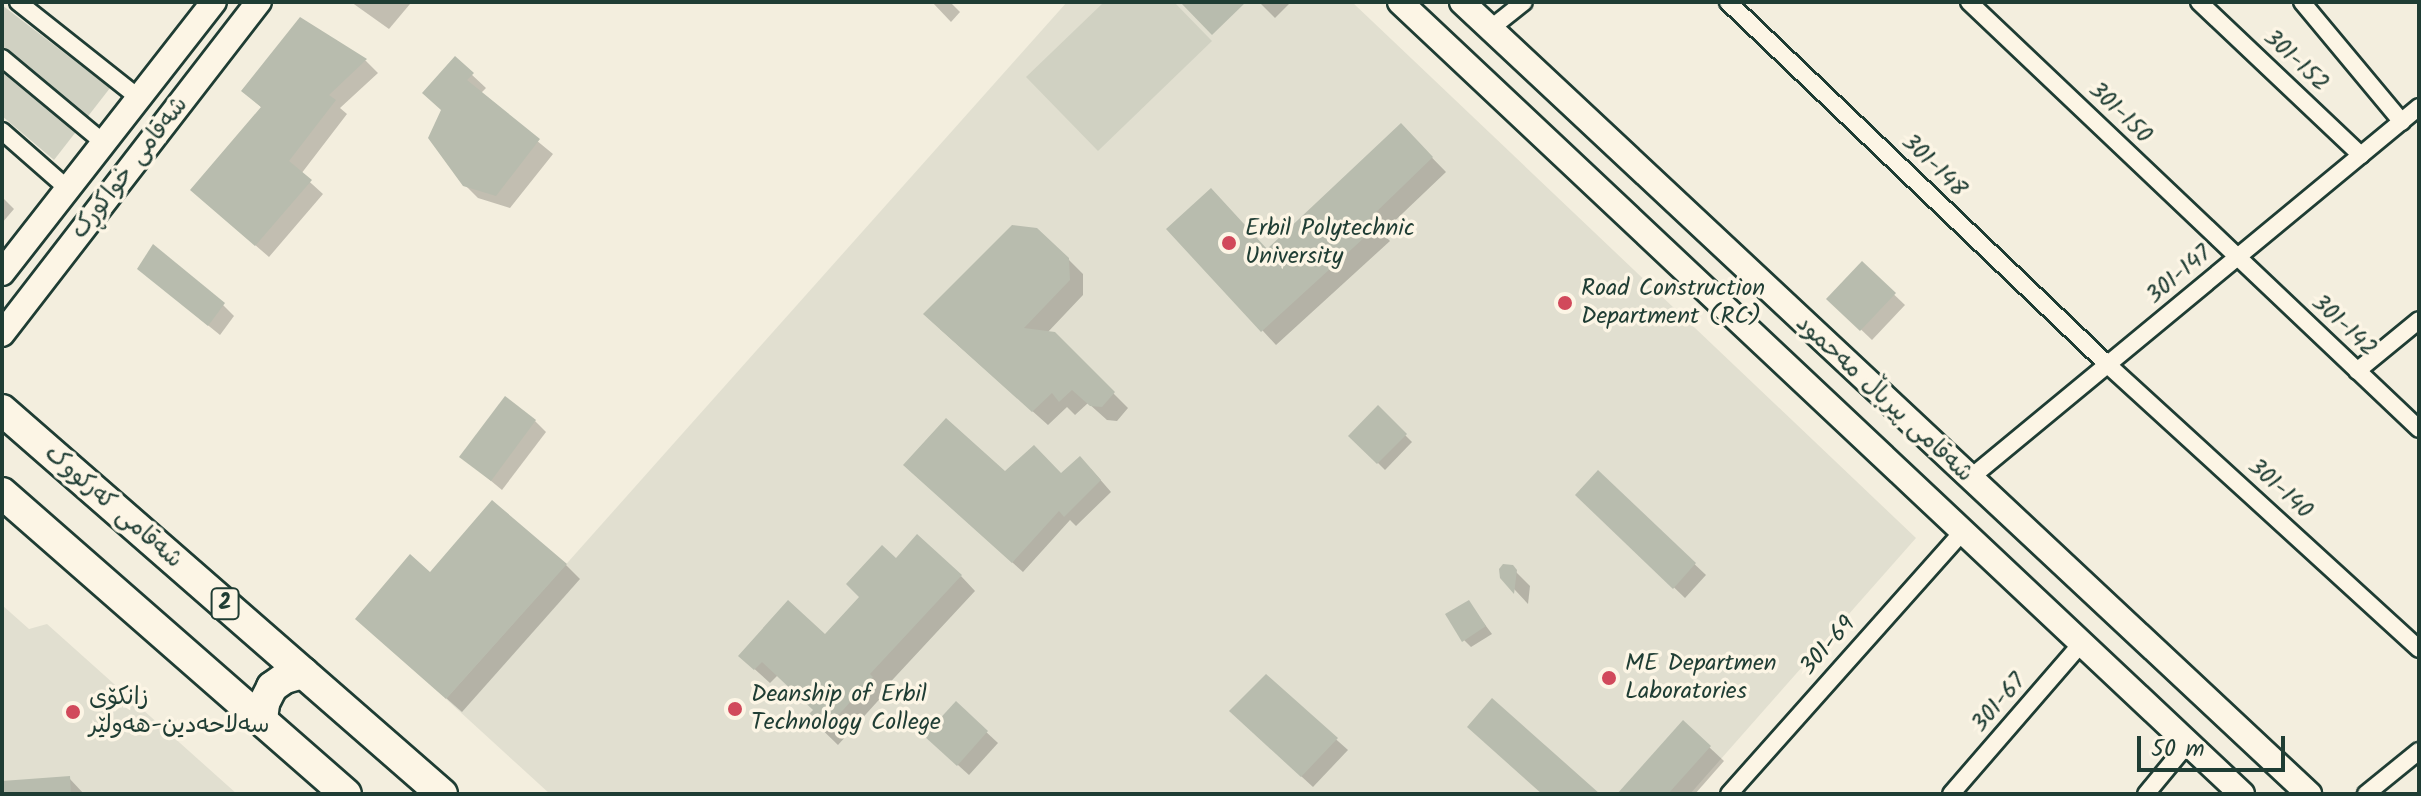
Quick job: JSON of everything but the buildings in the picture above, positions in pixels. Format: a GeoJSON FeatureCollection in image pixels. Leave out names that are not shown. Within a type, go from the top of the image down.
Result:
{"type":"FeatureCollection","features":[{"type":"Feature","properties":{"kind":"highway","name":"شەقامی کەرکووک"},"geometry":{"type":"LineString","coordinates":[[4,411],[442,794]]}},
{"type":"Feature","properties":{"kind":"highway"},"geometry":{"type":"LineString","coordinates":[[2,493],[346,794]]}},
{"type":"Feature","properties":{"kind":"highway"},"geometry":{"type":"LineString","coordinates":[[262,720],[264,703],[272,687],[285,678],[303,673]]}},
{"type":"Feature","properties":{"kind":"main road","name":"شەقامی خواکوڕک"},"geometry":{"type":"LineString","coordinates":[[2,273],[214,2]]}},
{"type":"Feature","properties":{"kind":"main road","name":"شەقامی خواکوڕک"},"geometry":{"type":"LineString","coordinates":[[2,334],[259,2]]}},
{"type":"Feature","properties":{"kind":"main road","name":"شەقامی پیرباڵ مەحمود"},"geometry":{"type":"LineString","coordinates":[[1400,2],[1565,161],[1788,364],[2242,794]]}},
{"type":"Feature","properties":{"kind":"main road","name":"شەقامی پیرباڵ مەحمود"},"geometry":{"type":"LineString","coordinates":[[1462,2],[2309,794]]}},
{"type":"Feature","properties":{"kind":"main road"},"geometry":{"type":"LineString","coordinates":[[1788,364],[1815,335]]}},
{"type":"Feature","properties":{"kind":"street"},"geometry":{"type":"LineString","coordinates":[[18,2],[139,98]]}},
{"type":"Feature","properties":{"kind":"street"},"geometry":{"type":"LineString","coordinates":[[1490,29],[1524,2]]}},
{"type":"Feature","properties":{"kind":"street","name":"301-148"},"geometry":{"type":"LineString","coordinates":[[1728,2],[2108,365]]}},
{"type":"Feature","properties":{"kind":"street","name":"301-150"},"geometry":{"type":"LineString","coordinates":[[1969,2],[2237,258]]}},
{"type":"Feature","properties":{"kind":"street","name":"301-152"},"geometry":{"type":"LineString","coordinates":[[2199,2],[2361,155]]}},
{"type":"Feature","properties":{"kind":"street"},"geometry":{"type":"LineString","coordinates":[[2302,2],[2402,122]]}},
{"type":"Feature","properties":{"kind":"street"},"geometry":{"type":"LineString","coordinates":[[2,58],[104,143]]}},
{"type":"Feature","properties":{"kind":"street","name":"301-147"},"geometry":{"type":"LineString","coordinates":[[1969,479],[2419,107]]}},
{"type":"Feature","properties":{"kind":"street"},"geometry":{"type":"LineString","coordinates":[[2,131],[68,189]]}},
{"type":"Feature","properties":{"kind":"street","name":"301-142"},"geometry":{"type":"LineString","coordinates":[[2237,258],[2419,429]]}},
{"type":"Feature","properties":{"kind":"street"},"geometry":{"type":"LineString","coordinates":[[2357,371],[2419,320]]}},
{"type":"Feature","properties":{"kind":"street","name":"301-140"},"geometry":{"type":"LineString","coordinates":[[2108,365],[2419,649]]}},
{"type":"Feature","properties":{"kind":"street","name":"301-69"},"geometry":{"type":"LineString","coordinates":[[1729,794],[1963,531]]}},
{"type":"Feature","properties":{"kind":"street","name":"301-67"},"geometry":{"type":"LineString","coordinates":[[1951,794],[2082,643]]}},
{"type":"Feature","properties":{"kind":"street"},"geometry":{"type":"LineString","coordinates":[[2146,794],[2188,743]]}},
{"type":"Feature","properties":{"kind":"street"},"geometry":{"type":"LineString","coordinates":[[2366,794],[2419,751]]}},
{"type":"Feature","properties":{"kind":"shaded area","name":"Erbil Polytechnic University"},"geometry":{"type":"Polygon","coordinates":[[[1067,2],[1352,2],[1916,538],[1690,794],[550,794],[446,699],[1067,2]]]}},
{"type":"Feature","properties":{"kind":"shaded area"},"geometry":{"type":"Polygon","coordinates":[[[1104,2],[1174,2],[1212,41],[1098,151],[1026,77],[1104,2]]]}},
{"type":"Feature","properties":{"kind":"shaded area"},"geometry":{"type":"Polygon","coordinates":[[[2,5],[110,88],[54,160],[2,116],[2,5]]]}},
{"type":"Feature","properties":{"kind":"shaded area","name":"زانکۆی سەلاحەدین-هەولێر"},"geometry":{"type":"Polygon","coordinates":[[[2,605],[29,629],[47,624],[237,794],[2,794],[2,605]]]}},
{"type":"Feature","properties":{"kind":"place","name":"Erbil Polytechnic University"},"geometry":{"type":"Point","coordinates":[1229,243]}},
{"type":"Feature","properties":{"kind":"place","name":"Road Construction Department (RC)"},"geometry":{"type":"Point","coordinates":[1565,303]}},
{"type":"Feature","properties":{"kind":"place","name":"ME Departmen Laboratories"},"geometry":{"type":"Point","coordinates":[1609,678]}},
{"type":"Feature","properties":{"kind":"place","name":"Deanship of Erbil Technology College"},"geometry":{"type":"Point","coordinates":[735,709]}},
{"type":"Feature","properties":{"kind":"place","name":"زانکۆی سەلاحەدین-هەولێر"},"geometry":{"type":"Point","coordinates":[73,712]}}]}
